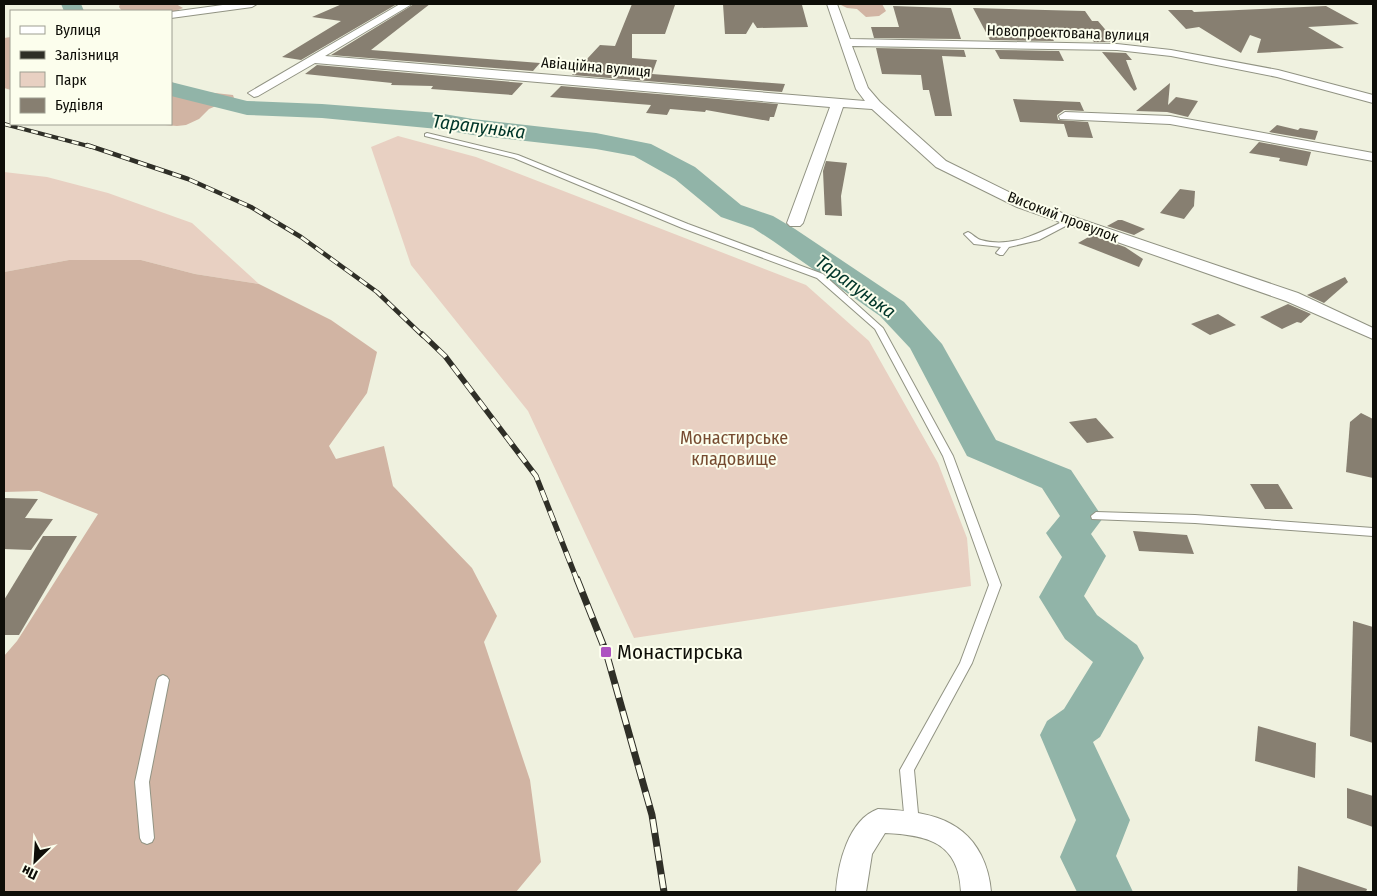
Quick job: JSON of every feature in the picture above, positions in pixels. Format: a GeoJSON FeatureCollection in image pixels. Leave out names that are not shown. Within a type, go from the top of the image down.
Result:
{"type":"FeatureCollection","features":[{"type":"Feature","properties":{"kind":"street"},"geometry":{"type":"LineString","coordinates":[[172,15],[252,4]]}},
{"type":"Feature","properties":{"kind":"street"},"geometry":{"type":"LineString","coordinates":[[254,93],[407,4]]}},
{"type":"Feature","properties":{"kind":"street","name":"Високий провулок"},"geometry":{"type":"LineString","coordinates":[[832,4],[862,89],[875,105],[941,164],[1022,204],[1292,297],[1373,334]]}},
{"type":"Feature","properties":{"kind":"street","name":"Новопроектована вулиця"},"geometry":{"type":"LineString","coordinates":[[846,42],[1117,47],[1170,53],[1278,74],[1373,99]]}},
{"type":"Feature","properties":{"kind":"street","name":"Авіаційна вулиця"},"geometry":{"type":"LineString","coordinates":[[314,59],[838,104],[875,105]]}},
{"type":"Feature","properties":{"kind":"street"},"geometry":{"type":"LineString","coordinates":[[795,223],[838,104]]}},
{"type":"Feature","properties":{"kind":"street"},"geometry":{"type":"LineString","coordinates":[[1065,116],[1170,120],[1373,157]]}},
{"type":"Feature","properties":{"kind":"street"},"geometry":{"type":"LineString","coordinates":[[851,892],[852,869],[867,832],[878,821],[912,824],[941,832],[967,853],[977,882],[976,892]]}},
{"type":"Feature","properties":{"kind":"lane"},"geometry":{"type":"LineString","coordinates":[[427,135],[516,156],[685,226],[820,276],[879,328],[948,456],[995,585],[966,663],[907,770],[912,824]]}},
{"type":"Feature","properties":{"kind":"lane"},"geometry":{"type":"LineString","coordinates":[[968,234],[977,242],[1006,245],[1036,238],[1071,221]]}},
{"type":"Feature","properties":{"kind":"lane"},"geometry":{"type":"LineString","coordinates":[[1000,253],[1006,245]]}},
{"type":"Feature","properties":{"kind":"lane"},"geometry":{"type":"LineString","coordinates":[[1096,516],[1195,519],[1373,532]]}},
{"type":"Feature","properties":{"kind":"lane"},"geometry":{"type":"LineString","coordinates":[[147,838],[142,782],[163,680]]}},
{"type":"Feature","properties":{"kind":"green space","name":"Монастирське кладовище"},"geometry":{"type":"Polygon","coordinates":[[[398,136],[476,157],[806,285],[869,341],[938,463],[967,538],[971,586],[634,638],[528,411],[411,265],[371,147],[398,136]]]}},
{"type":"Feature","properties":{"kind":"green space"},"geometry":{"type":"Polygon","coordinates":[[[4,172],[47,177],[108,193],[192,223],[259,284],[195,274],[141,260],[69,260],[4,272],[4,172]]]}},
{"type":"Feature","properties":{"kind":"shaded area"},"geometry":{"type":"Polygon","coordinates":[[[120,4],[176,4],[183,8],[172,13],[172,10],[121,10],[119,7],[120,4]]]}},
{"type":"Feature","properties":{"kind":"shaded area"},"geometry":{"type":"Polygon","coordinates":[[[839,4],[882,4],[886,11],[879,16],[866,17],[857,9],[847,8],[839,4]]]}},
{"type":"Feature","properties":{"kind":"shaded area"},"geometry":{"type":"Polygon","coordinates":[[[10,37],[10,90],[4,88],[4,38],[10,37]]]}},
{"type":"Feature","properties":{"kind":"shaded area"},"geometry":{"type":"Polygon","coordinates":[[[172,82],[197,91],[233,95],[234,98],[209,109],[199,119],[186,125],[177,126],[165,125],[172,125],[172,82]]]}},
{"type":"Feature","properties":{"kind":"shaded area"},"geometry":{"type":"Polygon","coordinates":[[[69,260],[141,260],[195,274],[259,284],[331,320],[377,352],[367,393],[329,446],[336,459],[384,446],[393,486],[472,568],[497,616],[484,642],[530,780],[541,862],[516,892],[4,892],[4,656],[17,641],[98,514],[39,491],[4,492],[4,272],[69,260]]]}},
{"type":"Feature","properties":{"kind":"building"},"geometry":{"type":"Polygon","coordinates":[[[342,4],[397,4],[301,60],[282,57],[341,21],[312,17],[342,4]]]}},
{"type":"Feature","properties":{"kind":"building"},"geometry":{"type":"Polygon","coordinates":[[[414,4],[430,4],[371,50],[540,63],[533,71],[331,55],[414,4]]]}},
{"type":"Feature","properties":{"kind":"building"},"geometry":{"type":"Polygon","coordinates":[[[632,4],[675,5],[665,34],[632,34],[632,58],[657,60],[652,74],[785,84],[782,92],[572,75],[600,45],[615,46],[632,4]]]}},
{"type":"Feature","properties":{"kind":"building"},"geometry":{"type":"Polygon","coordinates":[[[723,4],[802,5],[808,27],[757,28],[753,22],[746,34],[725,34],[723,4]]]}},
{"type":"Feature","properties":{"kind":"building"},"geometry":{"type":"Polygon","coordinates":[[[893,6],[951,8],[961,39],[874,38],[871,27],[899,27],[893,6]]]}},
{"type":"Feature","properties":{"kind":"building"},"geometry":{"type":"Polygon","coordinates":[[[1326,6],[1359,24],[1308,27],[1344,48],[1257,53],[1261,39],[1250,35],[1241,53],[1199,27],[1186,29],[1168,10],[1192,10],[1194,12],[1326,6]]]}},
{"type":"Feature","properties":{"kind":"building"},"geometry":{"type":"Polygon","coordinates":[[[973,8],[1085,11],[1092,21],[1098,21],[1116,42],[1094,42],[1090,37],[1051,36],[1054,41],[990,40],[973,8]]]}},
{"type":"Feature","properties":{"kind":"building"},"geometry":{"type":"Polygon","coordinates":[[[876,48],[964,50],[966,57],[942,56],[952,116],[935,116],[929,90],[923,90],[921,75],[882,74],[876,48]]]}},
{"type":"Feature","properties":{"kind":"building"},"geometry":{"type":"Polygon","coordinates":[[[995,50],[1059,51],[1064,61],[1000,59],[995,50]]]}},
{"type":"Feature","properties":{"kind":"building"},"geometry":{"type":"Polygon","coordinates":[[[1102,52],[1126,53],[1132,60],[1126,60],[1137,89],[1134,91],[1102,52]]]}},
{"type":"Feature","properties":{"kind":"building"},"geometry":{"type":"Polygon","coordinates":[[[317,65],[523,83],[512,95],[431,89],[433,86],[391,85],[392,83],[305,74],[317,65]]]}},
{"type":"Feature","properties":{"kind":"building"},"geometry":{"type":"Polygon","coordinates":[[[1170,83],[1168,105],[1176,97],[1198,101],[1188,117],[1167,112],[1136,111],[1170,83]]]}},
{"type":"Feature","properties":{"kind":"building"},"geometry":{"type":"Polygon","coordinates":[[[561,86],[778,104],[774,117],[770,117],[769,121],[706,110],[705,112],[670,109],[667,115],[646,113],[651,105],[550,97],[561,86]]]}},
{"type":"Feature","properties":{"kind":"building"},"geometry":{"type":"Polygon","coordinates":[[[1013,99],[1080,102],[1084,111],[1064,110],[1057,115],[1058,120],[1088,122],[1093,138],[1068,137],[1064,124],[1020,122],[1013,99]]]}},
{"type":"Feature","properties":{"kind":"building"},"geometry":{"type":"Polygon","coordinates":[[[1277,125],[1298,130],[1300,128],[1318,131],[1315,140],[1269,132],[1277,125]]]}},
{"type":"Feature","properties":{"kind":"building"},"geometry":{"type":"Polygon","coordinates":[[[1259,142],[1311,152],[1307,166],[1279,161],[1280,158],[1249,153],[1259,142]]]}},
{"type":"Feature","properties":{"kind":"building"},"geometry":{"type":"Polygon","coordinates":[[[826,161],[847,163],[841,196],[842,216],[825,215],[823,171],[826,161]]]}},
{"type":"Feature","properties":{"kind":"building"},"geometry":{"type":"Polygon","coordinates":[[[1180,189],[1195,191],[1194,206],[1184,219],[1160,213],[1180,189]]]}},
{"type":"Feature","properties":{"kind":"building"},"geometry":{"type":"Polygon","coordinates":[[[1118,220],[1145,229],[1134,235],[1107,226],[1118,220]]]}},
{"type":"Feature","properties":{"kind":"building"},"geometry":{"type":"Polygon","coordinates":[[[1092,235],[1125,247],[1143,259],[1139,267],[1078,243],[1092,235]]]}},
{"type":"Feature","properties":{"kind":"building"},"geometry":{"type":"Polygon","coordinates":[[[1345,277],[1348,282],[1324,303],[1307,295],[1345,277]]]}},
{"type":"Feature","properties":{"kind":"building"},"geometry":{"type":"Polygon","coordinates":[[[1288,304],[1311,314],[1301,323],[1297,322],[1282,329],[1260,317],[1288,304]]]}},
{"type":"Feature","properties":{"kind":"building"},"geometry":{"type":"Polygon","coordinates":[[[1218,314],[1236,325],[1210,335],[1191,324],[1218,314]]]}},
{"type":"Feature","properties":{"kind":"building"},"geometry":{"type":"Polygon","coordinates":[[[1361,413],[1373,419],[1373,478],[1346,472],[1350,422],[1361,413]]]}},
{"type":"Feature","properties":{"kind":"building"},"geometry":{"type":"Polygon","coordinates":[[[1096,418],[1114,438],[1087,443],[1069,422],[1096,418]]]}},
{"type":"Feature","properties":{"kind":"building"},"geometry":{"type":"Polygon","coordinates":[[[1250,484],[1278,484],[1293,509],[1265,509],[1250,484]]]}},
{"type":"Feature","properties":{"kind":"building"},"geometry":{"type":"Polygon","coordinates":[[[4,498],[38,499],[25,518],[53,519],[31,550],[4,549],[4,498]]]}},
{"type":"Feature","properties":{"kind":"building"},"geometry":{"type":"Polygon","coordinates":[[[1133,531],[1187,535],[1194,554],[1139,551],[1133,531]]]}},
{"type":"Feature","properties":{"kind":"building"},"geometry":{"type":"Polygon","coordinates":[[[43,536],[77,536],[19,635],[4,635],[4,600],[43,536]]]}},
{"type":"Feature","properties":{"kind":"building"},"geometry":{"type":"Polygon","coordinates":[[[1353,621],[1373,627],[1373,743],[1350,736],[1353,621]]]}},
{"type":"Feature","properties":{"kind":"building"},"geometry":{"type":"Polygon","coordinates":[[[1258,726],[1316,743],[1315,778],[1255,761],[1258,726]]]}},
{"type":"Feature","properties":{"kind":"building"},"geometry":{"type":"Polygon","coordinates":[[[1347,788],[1373,796],[1373,827],[1347,818],[1347,788]]]}},
{"type":"Feature","properties":{"kind":"building"},"geometry":{"type":"Polygon","coordinates":[[[1298,866],[1367,889],[1366,892],[1297,892],[1298,866]]]}},
{"type":"Feature","properties":{"kind":"waterway","name":"Тарапунька"},"geometry":{"type":"LineString","coordinates":[[71,4],[74,10]]}},
{"type":"Feature","properties":{"kind":"waterway","name":"Тарапунька"},"geometry":{"type":"LineString","coordinates":[[172,89],[247,108],[322,111],[438,121],[473,127],[596,141],[642,150],[685,173],[731,211],[763,222],[784,235],[892,309],[925,344],[981,448],[1057,479],[1082,518],[1067,533],[1084,556],[1074,577],[1061,597],[1081,627],[1120,658],[1082,723],[1065,735],[1103,820],[1088,857],[1105,892]]}},
{"type":"Feature","properties":{"kind":"railway"},"geometry":{"type":"LineString","coordinates":[[4,124],[92,147]]}},
{"type":"Feature","properties":{"kind":"railway"},"geometry":{"type":"LineString","coordinates":[[87,145],[188,179],[251,207],[301,237],[377,292],[423,336]]}},
{"type":"Feature","properties":{"kind":"railway"},"geometry":{"type":"LineString","coordinates":[[422,334],[445,356],[536,476],[577,580]]}},
{"type":"Feature","properties":{"kind":"railway"},"geometry":{"type":"LineString","coordinates":[[577,579],[606,652],[652,815],[664,892]]}},
{"type":"Feature","properties":{"kind":"place","name":"Монастирська"},"geometry":{"type":"Point","coordinates":[606,652]}}]}
